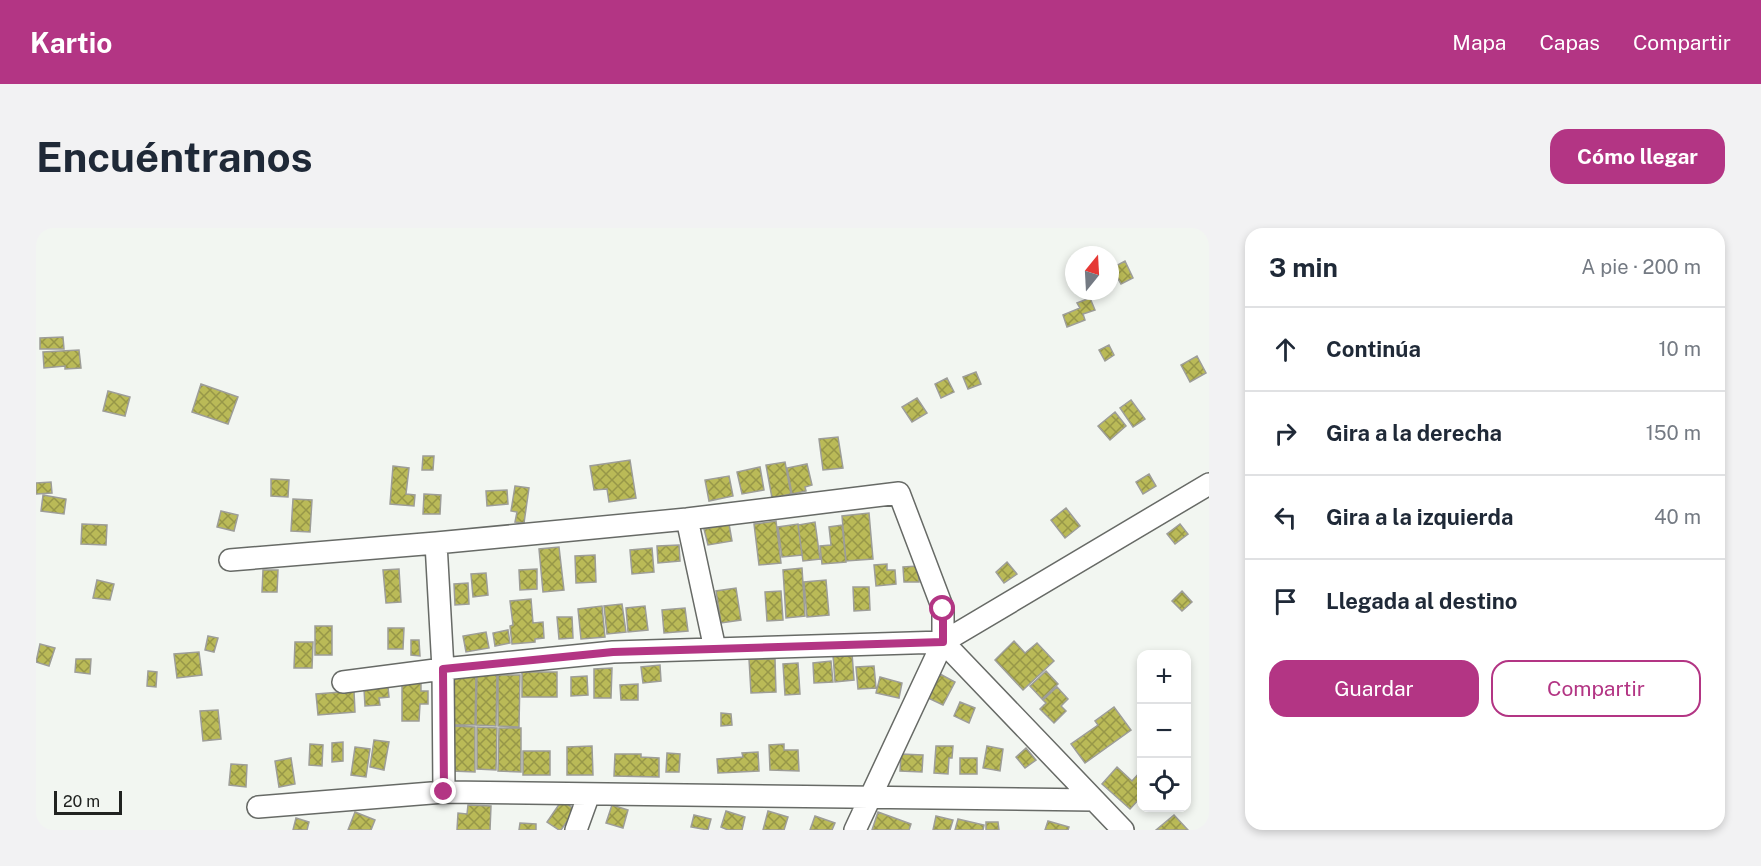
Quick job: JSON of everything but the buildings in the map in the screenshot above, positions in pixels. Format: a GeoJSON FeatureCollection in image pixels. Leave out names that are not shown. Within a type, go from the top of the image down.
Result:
{"type":"FeatureCollection","features":[{"type":"Feature","properties":{"kind":"street"},"geometry":{"type":"LineString","coordinates":[[343,682],[443,669],[613,652],[943,642],[1209,484]]}},
{"type":"Feature","properties":{"kind":"street"},"geometry":{"type":"LineString","coordinates":[[230,560],[687,519],[899,493],[943,609],[943,642],[855,830]]}},
{"type":"Feature","properties":{"kind":"street"},"geometry":{"type":"LineString","coordinates":[[687,519],[715,649]]}},
{"type":"Feature","properties":{"kind":"street"},"geometry":{"type":"LineString","coordinates":[[436,543],[443,669],[444,792]]}},
{"type":"Feature","properties":{"kind":"street"},"geometry":{"type":"LineString","coordinates":[[943,642],[1123,830]]}},
{"type":"Feature","properties":{"kind":"street"},"geometry":{"type":"LineString","coordinates":[[258,807],[444,792],[1094,800]]}},
{"type":"Feature","properties":{"kind":"street"},"geometry":{"type":"LineString","coordinates":[[576,830],[589,794]]}},
{"type":"Feature","properties":{"kind":"route"},"geometry":{"type":"LineString","coordinates":[[444,792],[443,669],[613,652],[943,642],[943,609]]}}]}
